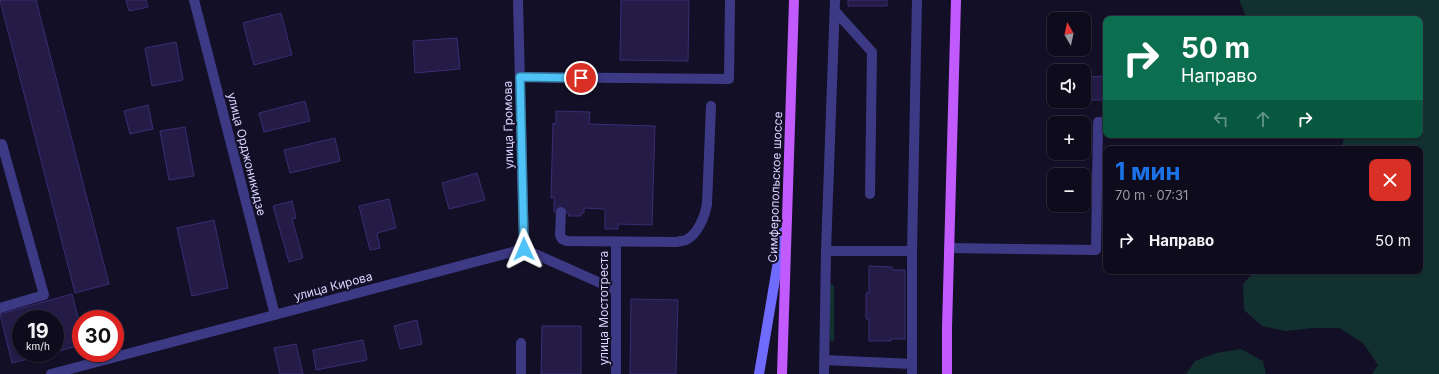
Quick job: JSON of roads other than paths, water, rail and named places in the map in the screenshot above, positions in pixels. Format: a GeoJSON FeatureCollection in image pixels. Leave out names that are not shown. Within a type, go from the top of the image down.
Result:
{"type":"FeatureCollection","features":[{"type":"Feature","properties":{"kind":"main road","name":"Симферопольское шоссе"},"geometry":{"type":"LineString","coordinates":[[782,374],[794,0]]}},
{"type":"Feature","properties":{"kind":"main road"},"geometry":{"type":"LineString","coordinates":[[947,374],[956,0]]}},
{"type":"Feature","properties":{"kind":"main road"},"geometry":{"type":"LineString","coordinates":[[758,374],[787,212]]}},
{"type":"Feature","properties":{"kind":"street","name":"улица Орджоникидзе"},"geometry":{"type":"LineString","coordinates":[[194,0],[275,315]]}},
{"type":"Feature","properties":{"kind":"street","name":"улица Громова"},"geometry":{"type":"LineString","coordinates":[[518,0],[524,249]]}},
{"type":"Feature","properties":{"kind":"street"},"geometry":{"type":"LineString","coordinates":[[520,77],[729,79],[730,0]]}},
{"type":"Feature","properties":{"kind":"street"},"geometry":{"type":"LineString","coordinates":[[824,374],[826,251],[835,0]]}},
{"type":"Feature","properties":{"kind":"street"},"geometry":{"type":"LineString","coordinates":[[824,360],[912,369],[912,251],[917,0]]}},
{"type":"Feature","properties":{"kind":"street"},"geometry":{"type":"LineString","coordinates":[[835,11],[872,52],[870,194]]}},
{"type":"Feature","properties":{"kind":"street"},"geometry":{"type":"LineString","coordinates":[[561,212],[560,234],[562,239],[567,241],[677,242],[686,240],[694,234],[703,218],[707,204],[711,106]]}},
{"type":"Feature","properties":{"kind":"street"},"geometry":{"type":"LineString","coordinates":[[950,248],[1096,250],[1098,122],[1103,122]]}},
{"type":"Feature","properties":{"kind":"street"},"geometry":{"type":"LineString","coordinates":[[0,308],[44,295],[2,144]]}},
{"type":"Feature","properties":{"kind":"street","name":"улица Мостотреста"},"geometry":{"type":"LineString","coordinates":[[616,242],[616,374]]}},
{"type":"Feature","properties":{"kind":"street","name":"улица Кирова"},"geometry":{"type":"LineString","coordinates":[[51,374],[524,249]]}},
{"type":"Feature","properties":{"kind":"street"},"geometry":{"type":"LineString","coordinates":[[524,249],[616,290]]}},
{"type":"Feature","properties":{"kind":"street"},"geometry":{"type":"LineString","coordinates":[[826,251],[912,251]]}},
{"type":"Feature","properties":{"kind":"street"},"geometry":{"type":"LineString","coordinates":[[521,374],[522,343]]}}]}
